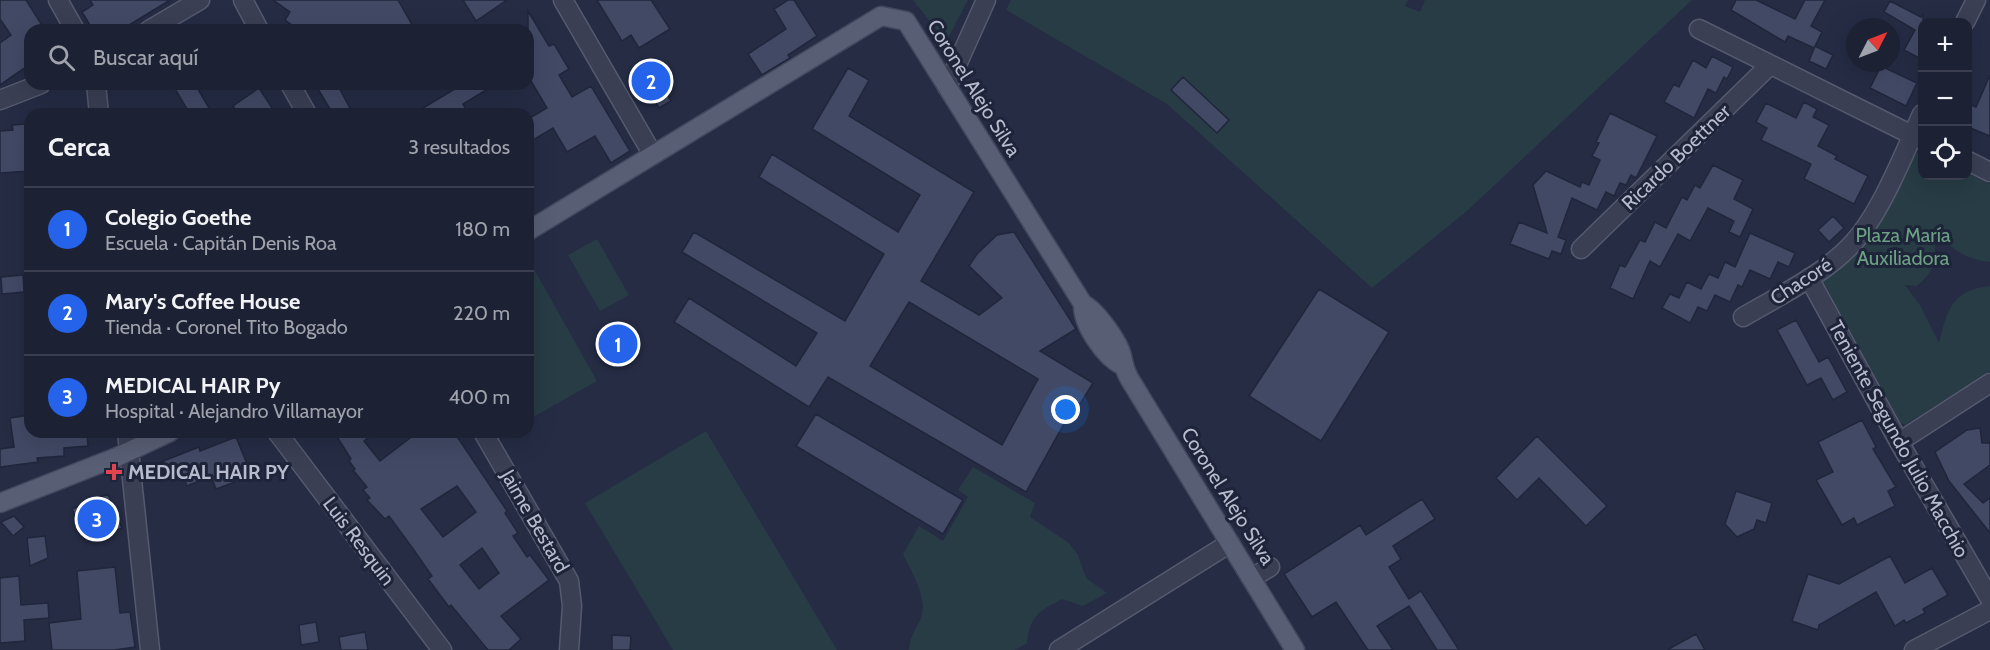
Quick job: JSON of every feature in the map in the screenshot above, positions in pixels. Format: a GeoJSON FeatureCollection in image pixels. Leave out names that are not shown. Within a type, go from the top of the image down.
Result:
{"type":"FeatureCollection","features":[{"type":"Feature","properties":{"kind":"main road","name":"Coronel Alejo Silva"},"geometry":{"type":"LineString","coordinates":[[534,227],[881,16],[906,21],[1083,304],[1082,315],[1112,361],[1123,366],[1295,650]]}},
{"type":"Feature","properties":{"kind":"main road"},"geometry":{"type":"LineString","coordinates":[[0,503],[158,438]]}},
{"type":"Feature","properties":{"kind":"street"},"geometry":{"type":"LineString","coordinates":[[58,0],[72,24]]}},
{"type":"Feature","properties":{"kind":"street"},"geometry":{"type":"LineString","coordinates":[[159,24],[200,0]]}},
{"type":"Feature","properties":{"kind":"street"},"geometry":{"type":"LineString","coordinates":[[243,0],[257,24]]}},
{"type":"Feature","properties":{"kind":"street"},"geometry":{"type":"LineString","coordinates":[[563,0],[653,155]]}},
{"type":"Feature","properties":{"kind":"street"},"geometry":{"type":"LineString","coordinates":[[947,87],[986,0]]}},
{"type":"Feature","properties":{"kind":"street"},"geometry":{"type":"LineString","coordinates":[[1967,18],[1976,0]]}},
{"type":"Feature","properties":{"kind":"street"},"geometry":{"type":"LineString","coordinates":[[1699,29],[1918,137]]}},
{"type":"Feature","properties":{"kind":"street","name":"Ricardo Boettner"},"geometry":{"type":"LineString","coordinates":[[1581,249],[1770,65]]}},
{"type":"Feature","properties":{"kind":"street"},"geometry":{"type":"LineString","coordinates":[[0,100],[26,90]]}},
{"type":"Feature","properties":{"kind":"street"},"geometry":{"type":"LineString","coordinates":[[97,90],[98,108]]}},
{"type":"Feature","properties":{"kind":"street"},"geometry":{"type":"LineString","coordinates":[[293,90],[304,108]]}},
{"type":"Feature","properties":{"kind":"street","name":"Chacoré"},"geometry":{"type":"LineString","coordinates":[[1743,317],[1809,278],[1854,242],[1918,137]]}},
{"type":"Feature","properties":{"kind":"street"},"geometry":{"type":"LineString","coordinates":[[1972,163],[1990,172]]}},
{"type":"Feature","properties":{"kind":"street","name":"Teniente Segundo Julio Macchio"},"geometry":{"type":"LineString","coordinates":[[1809,278],[1899,442],[1990,599]]}},
{"type":"Feature","properties":{"kind":"street"},"geometry":{"type":"LineString","coordinates":[[1899,442],[1990,383]]}},
{"type":"Feature","properties":{"kind":"street"},"geometry":{"type":"LineString","coordinates":[[128,438],[150,650]]}},
{"type":"Feature","properties":{"kind":"street","name":"Luis Resquin"},"geometry":{"type":"LineString","coordinates":[[282,438],[442,650]]}},
{"type":"Feature","properties":{"kind":"street","name":"Jaime Bestard"},"geometry":{"type":"LineString","coordinates":[[486,438],[569,581],[572,599],[569,650]]}},
{"type":"Feature","properties":{"kind":"street"},"geometry":{"type":"LineString","coordinates":[[1059,650],[1230,543]]}},
{"type":"Feature","properties":{"kind":"street"},"geometry":{"type":"LineString","coordinates":[[1252,578],[1270,567]]}},
{"type":"Feature","properties":{"kind":"street"},"geometry":{"type":"LineString","coordinates":[[1914,650],[1990,610]]}},
{"type":"Feature","properties":{"kind":"green space"},"geometry":{"type":"Polygon","coordinates":[[[913,0],[968,0],[946,42],[913,0]]]}},
{"type":"Feature","properties":{"kind":"green space"},"geometry":{"type":"Polygon","coordinates":[[[1011,0],[1408,0],[1405,6],[1420,12],[1425,0],[1692,0],[1467,211],[1372,288],[1167,104],[1006,10],[1011,0]]]}},
{"type":"Feature","properties":{"kind":"green space","name":"Plaza María Auxiliadora"},"geometry":{"type":"Polygon","coordinates":[[[1918,153],[1918,180],[1972,180],[1972,175],[1990,184],[1990,262],[1973,259],[1960,252],[1935,231],[1934,261],[1929,274],[1917,286],[1905,285],[1920,305],[1939,343],[1948,312],[1959,297],[1977,288],[1990,286],[1990,371],[1905,425],[1900,422],[1823,281],[1862,247],[1918,153]]]}},
{"type":"Feature","properties":{"kind":"green space"},"geometry":{"type":"Polygon","coordinates":[[[597,239],[629,295],[600,311],[568,255],[597,239]]]}},
{"type":"Feature","properties":{"kind":"green space"},"geometry":{"type":"Polygon","coordinates":[[[534,272],[597,381],[534,417],[534,272]]]}},
{"type":"Feature","properties":{"kind":"green space"},"geometry":{"type":"Polygon","coordinates":[[[706,431],[837,650],[673,650],[585,503],[706,431]]]}},
{"type":"Feature","properties":{"kind":"green space"},"geometry":{"type":"Polygon","coordinates":[[[973,467],[1035,503],[1030,517],[1069,543],[1078,555],[1086,578],[1107,593],[1083,606],[1062,599],[1047,607],[1033,620],[1027,643],[1015,650],[909,650],[923,606],[917,583],[903,554],[919,526],[943,541],[968,497],[958,490],[973,467]]]}},
{"type":"Feature","properties":{"kind":"building"},"geometry":{"type":"Polygon","coordinates":[[[0,0],[26,0],[41,24],[24,24],[24,68],[0,85],[0,43],[11,35],[0,19],[0,0]]]}},
{"type":"Feature","properties":{"kind":"building"},"geometry":{"type":"Polygon","coordinates":[[[90,0],[170,0],[131,24],[89,24],[82,12],[93,5],[90,0]]]}},
{"type":"Feature","properties":{"kind":"building"},"geometry":{"type":"Polygon","coordinates":[[[273,0],[398,0],[412,24],[291,24],[285,20],[290,12],[273,0]]]}},
{"type":"Feature","properties":{"kind":"building"},"geometry":{"type":"Polygon","coordinates":[[[463,0],[507,0],[476,21],[463,0]]]}},
{"type":"Feature","properties":{"kind":"building"},"geometry":{"type":"Polygon","coordinates":[[[597,0],[651,0],[670,29],[639,48],[631,35],[622,41],[597,0]]]}},
{"type":"Feature","properties":{"kind":"building"},"geometry":{"type":"Polygon","coordinates":[[[788,0],[794,0],[817,36],[788,55],[790,58],[762,75],[748,54],[786,29],[774,9],[788,0]]]}},
{"type":"Feature","properties":{"kind":"building"},"geometry":{"type":"Polygon","coordinates":[[[1736,0],[1756,0],[1795,19],[1805,0],[1825,0],[1811,26],[1822,32],[1814,48],[1788,36],[1785,42],[1731,10],[1736,0]]]}},
{"type":"Feature","properties":{"kind":"building"},"geometry":{"type":"Polygon","coordinates":[[[1890,1],[1921,17],[1923,15],[1923,18],[1918,18],[1918,57],[1904,50],[1915,30],[1900,21],[1900,18],[1894,18],[1884,12],[1890,1]]]}},
{"type":"Feature","properties":{"kind":"building"},"geometry":{"type":"Polygon","coordinates":[[[528,11],[549,46],[554,44],[569,69],[559,75],[572,97],[591,86],[630,151],[611,163],[595,136],[567,152],[553,128],[534,139],[534,116],[547,108],[534,86],[534,24],[528,24],[528,11]]]}},
{"type":"Feature","properties":{"kind":"building"},"geometry":{"type":"Polygon","coordinates":[[[1815,46],[1833,55],[1826,69],[1809,61],[1815,46]]]}},
{"type":"Feature","properties":{"kind":"building"},"geometry":{"type":"Polygon","coordinates":[[[1712,56],[1733,67],[1727,79],[1724,77],[1716,93],[1708,89],[1694,118],[1664,102],[1674,84],[1679,87],[1693,60],[1706,68],[1712,56]]]}},
{"type":"Feature","properties":{"kind":"building"},"geometry":{"type":"Polygon","coordinates":[[[848,68],[869,80],[849,116],[974,192],[921,281],[979,315],[1002,298],[969,266],[977,254],[997,235],[1014,232],[1076,329],[1040,351],[1093,383],[1080,404],[1076,402],[1026,492],[828,377],[809,407],[674,322],[689,298],[796,366],[817,333],[682,252],[694,232],[845,321],[884,254],[759,177],[772,154],[898,232],[920,195],[812,129],[848,68]],[[909,302],[870,366],[1002,445],[1038,379],[909,302]]]}},
{"type":"Feature","properties":{"kind":"building"},"geometry":{"type":"Polygon","coordinates":[[[1878,72],[1894,72],[1917,83],[1906,106],[1870,88],[1878,72]]]}},
{"type":"Feature","properties":{"kind":"building"},"geometry":{"type":"Polygon","coordinates":[[[1990,75],[1990,136],[1972,129],[1972,106],[1976,107],[1990,75]]]}},
{"type":"Feature","properties":{"kind":"building"},"geometry":{"type":"Polygon","coordinates":[[[1183,77],[1229,120],[1217,133],[1171,90],[1183,77]]]}},
{"type":"Feature","properties":{"kind":"building"},"geometry":{"type":"Polygon","coordinates":[[[664,89],[671,101],[659,108],[652,96],[664,89]]]}},
{"type":"Feature","properties":{"kind":"building"},"geometry":{"type":"Polygon","coordinates":[[[176,90],[198,90],[209,108],[186,108],[176,90]]]}},
{"type":"Feature","properties":{"kind":"building"},"geometry":{"type":"Polygon","coordinates":[[[256,90],[260,90],[272,108],[234,108],[233,106],[256,90]]]}},
{"type":"Feature","properties":{"kind":"building"},"geometry":{"type":"Polygon","coordinates":[[[319,90],[340,90],[350,108],[329,108],[319,90]]]}},
{"type":"Feature","properties":{"kind":"building"},"geometry":{"type":"Polygon","coordinates":[[[453,90],[486,90],[463,104],[465,108],[423,108],[453,90]]]}},
{"type":"Feature","properties":{"kind":"building"},"geometry":{"type":"Polygon","coordinates":[[[1804,102],[1817,109],[1813,117],[1829,125],[1818,146],[1837,156],[1835,159],[1868,176],[1854,204],[1804,179],[1811,164],[1761,140],[1767,128],[1756,122],[1766,103],[1796,118],[1804,102]]]}},
{"type":"Feature","properties":{"kind":"building"},"geometry":{"type":"Polygon","coordinates":[[[1610,113],[1657,136],[1636,178],[1631,175],[1626,185],[1620,183],[1614,196],[1606,192],[1597,210],[1572,198],[1558,237],[1566,240],[1561,254],[1552,251],[1549,259],[1510,244],[1519,222],[1547,233],[1533,185],[1546,171],[1580,187],[1582,182],[1589,185],[1600,160],[1592,156],[1599,143],[1596,142],[1610,113]]]}},
{"type":"Feature","properties":{"kind":"building"},"geometry":{"type":"Polygon","coordinates":[[[24,124],[24,171],[0,173],[0,131],[13,130],[12,125],[24,124]]]}},
{"type":"Feature","properties":{"kind":"building"},"geometry":{"type":"Polygon","coordinates":[[[1713,165],[1743,180],[1734,199],[1753,209],[1740,237],[1729,232],[1734,221],[1708,208],[1690,241],[1678,234],[1660,267],[1650,261],[1633,299],[1610,288],[1620,265],[1625,267],[1640,240],[1645,242],[1655,222],[1666,228],[1682,197],[1687,200],[1695,185],[1700,188],[1713,165]]]}},
{"type":"Feature","properties":{"kind":"building"},"geometry":{"type":"Polygon","coordinates":[[[1833,216],[1844,228],[1829,242],[1818,230],[1833,216]]]}},
{"type":"Feature","properties":{"kind":"building"},"geometry":{"type":"Polygon","coordinates":[[[1750,233],[1795,253],[1789,267],[1778,262],[1770,279],[1750,270],[1742,287],[1738,285],[1730,302],[1715,295],[1707,311],[1698,307],[1690,323],[1662,308],[1670,294],[1679,298],[1687,282],[1701,289],[1709,274],[1718,278],[1725,262],[1735,267],[1750,233]]]}},
{"type":"Feature","properties":{"kind":"building"},"geometry":{"type":"Polygon","coordinates":[[[23,275],[24,292],[2,294],[1,277],[23,275]]]}},
{"type":"Feature","properties":{"kind":"building"},"geometry":{"type":"Polygon","coordinates":[[[1319,289],[1389,332],[1321,441],[1249,396],[1319,289]]]}},
{"type":"Feature","properties":{"kind":"building"},"geometry":{"type":"Polygon","coordinates":[[[1796,320],[1819,362],[1828,357],[1847,392],[1833,400],[1821,378],[1807,385],[1777,330],[1796,320]]]}},
{"type":"Feature","properties":{"kind":"building"},"geometry":{"type":"Polygon","coordinates":[[[816,414],[963,500],[943,534],[796,446],[816,414]]]}},
{"type":"Feature","properties":{"kind":"building"},"geometry":{"type":"Polygon","coordinates":[[[24,416],[24,438],[87,438],[88,446],[64,448],[64,456],[37,458],[38,462],[0,467],[0,449],[14,447],[10,418],[24,416]]]}},
{"type":"Feature","properties":{"kind":"building"},"geometry":{"type":"Polygon","coordinates":[[[1862,420],[1876,447],[1873,449],[1896,487],[1888,491],[1895,506],[1857,525],[1854,518],[1842,525],[1816,480],[1833,472],[1818,442],[1862,420]]]}},
{"type":"Feature","properties":{"kind":"building"},"geometry":{"type":"Polygon","coordinates":[[[1980,428],[1982,443],[1990,443],[1990,465],[1964,484],[1983,503],[1990,498],[1990,533],[1949,481],[1935,452],[1967,430],[1980,428]]]}},
{"type":"Feature","properties":{"kind":"building"},"geometry":{"type":"Polygon","coordinates":[[[1537,436],[1607,506],[1586,526],[1539,478],[1517,500],[1496,478],[1537,436]]]}},
{"type":"Feature","properties":{"kind":"building"},"geometry":{"type":"Polygon","coordinates":[[[236,438],[247,464],[230,471],[235,482],[216,489],[211,476],[187,486],[181,470],[167,475],[161,462],[199,447],[200,451],[236,438]]]}},
{"type":"Feature","properties":{"kind":"building"},"geometry":{"type":"Polygon","coordinates":[[[338,438],[368,438],[364,441],[380,461],[410,438],[458,438],[507,511],[505,513],[518,533],[513,536],[527,557],[530,555],[549,580],[501,616],[521,639],[509,650],[488,650],[451,605],[449,607],[428,579],[432,576],[389,516],[385,519],[367,500],[370,498],[363,490],[367,487],[353,470],[355,469],[349,461],[351,459],[338,438]],[[457,486],[421,509],[443,537],[476,512],[457,486]],[[482,548],[460,565],[479,589],[499,573],[482,548]]]}},
{"type":"Feature","properties":{"kind":"building"},"geometry":{"type":"Polygon","coordinates":[[[1736,491],[1772,503],[1766,523],[1757,520],[1754,529],[1737,537],[1725,524],[1736,491]]]}},
{"type":"Feature","properties":{"kind":"building"},"geometry":{"type":"Polygon","coordinates":[[[108,494],[122,528],[86,542],[72,509],[108,494]]]}},
{"type":"Feature","properties":{"kind":"building"},"geometry":{"type":"Polygon","coordinates":[[[1422,499],[1435,519],[1393,546],[1401,559],[1389,567],[1409,599],[1421,591],[1459,650],[1437,650],[1409,606],[1377,626],[1393,650],[1368,650],[1336,602],[1312,617],[1284,574],[1360,525],[1366,535],[1422,499]]]}},
{"type":"Feature","properties":{"kind":"building"},"geometry":{"type":"Polygon","coordinates":[[[14,516],[24,527],[13,536],[1,522],[14,516]]]}},
{"type":"Feature","properties":{"kind":"building"},"geometry":{"type":"Polygon","coordinates":[[[45,536],[48,558],[30,566],[27,538],[45,536]]]}},
{"type":"Feature","properties":{"kind":"building"},"geometry":{"type":"Polygon","coordinates":[[[1890,556],[1905,583],[1932,568],[1948,595],[1923,609],[1925,613],[1906,623],[1904,620],[1895,626],[1876,592],[1819,625],[1818,630],[1792,621],[1808,574],[1839,584],[1890,556]]]}},
{"type":"Feature","properties":{"kind":"building"},"geometry":{"type":"Polygon","coordinates":[[[115,567],[120,613],[130,612],[135,647],[114,650],[52,650],[49,623],[81,619],[77,571],[115,567]]]}},
{"type":"Feature","properties":{"kind":"building"},"geometry":{"type":"Polygon","coordinates":[[[19,576],[21,605],[48,603],[49,618],[24,620],[25,641],[0,643],[0,578],[19,576]]]}},
{"type":"Feature","properties":{"kind":"building"},"geometry":{"type":"Polygon","coordinates":[[[316,622],[319,642],[301,645],[299,625],[316,622]]]}},
{"type":"Feature","properties":{"kind":"building"},"geometry":{"type":"Polygon","coordinates":[[[365,632],[368,650],[341,650],[339,637],[365,632]]]}},
{"type":"Feature","properties":{"kind":"building"},"geometry":{"type":"Polygon","coordinates":[[[1696,634],[1705,650],[1667,650],[1696,634]]]}},
{"type":"Feature","properties":{"kind":"building"},"geometry":{"type":"Polygon","coordinates":[[[612,635],[631,636],[630,650],[612,650],[612,635]]]}},
{"type":"Feature","properties":{"kind":"place","name":"Mary's Coffee House"},"geometry":{"type":"Point","coordinates":[651,81]}},
{"type":"Feature","properties":{"kind":"place","name":"Colegio Goethe"},"geometry":{"type":"Point","coordinates":[618,344]}},
{"type":"Feature","properties":{"kind":"place","name":"MEDICAL HAIR PY"},"geometry":{"type":"Point","coordinates":[114,472]}},
{"type":"Feature","properties":{"kind":"place","name":"MEDICAL HAIR Py"},"geometry":{"type":"Point","coordinates":[97,519]}}]}
